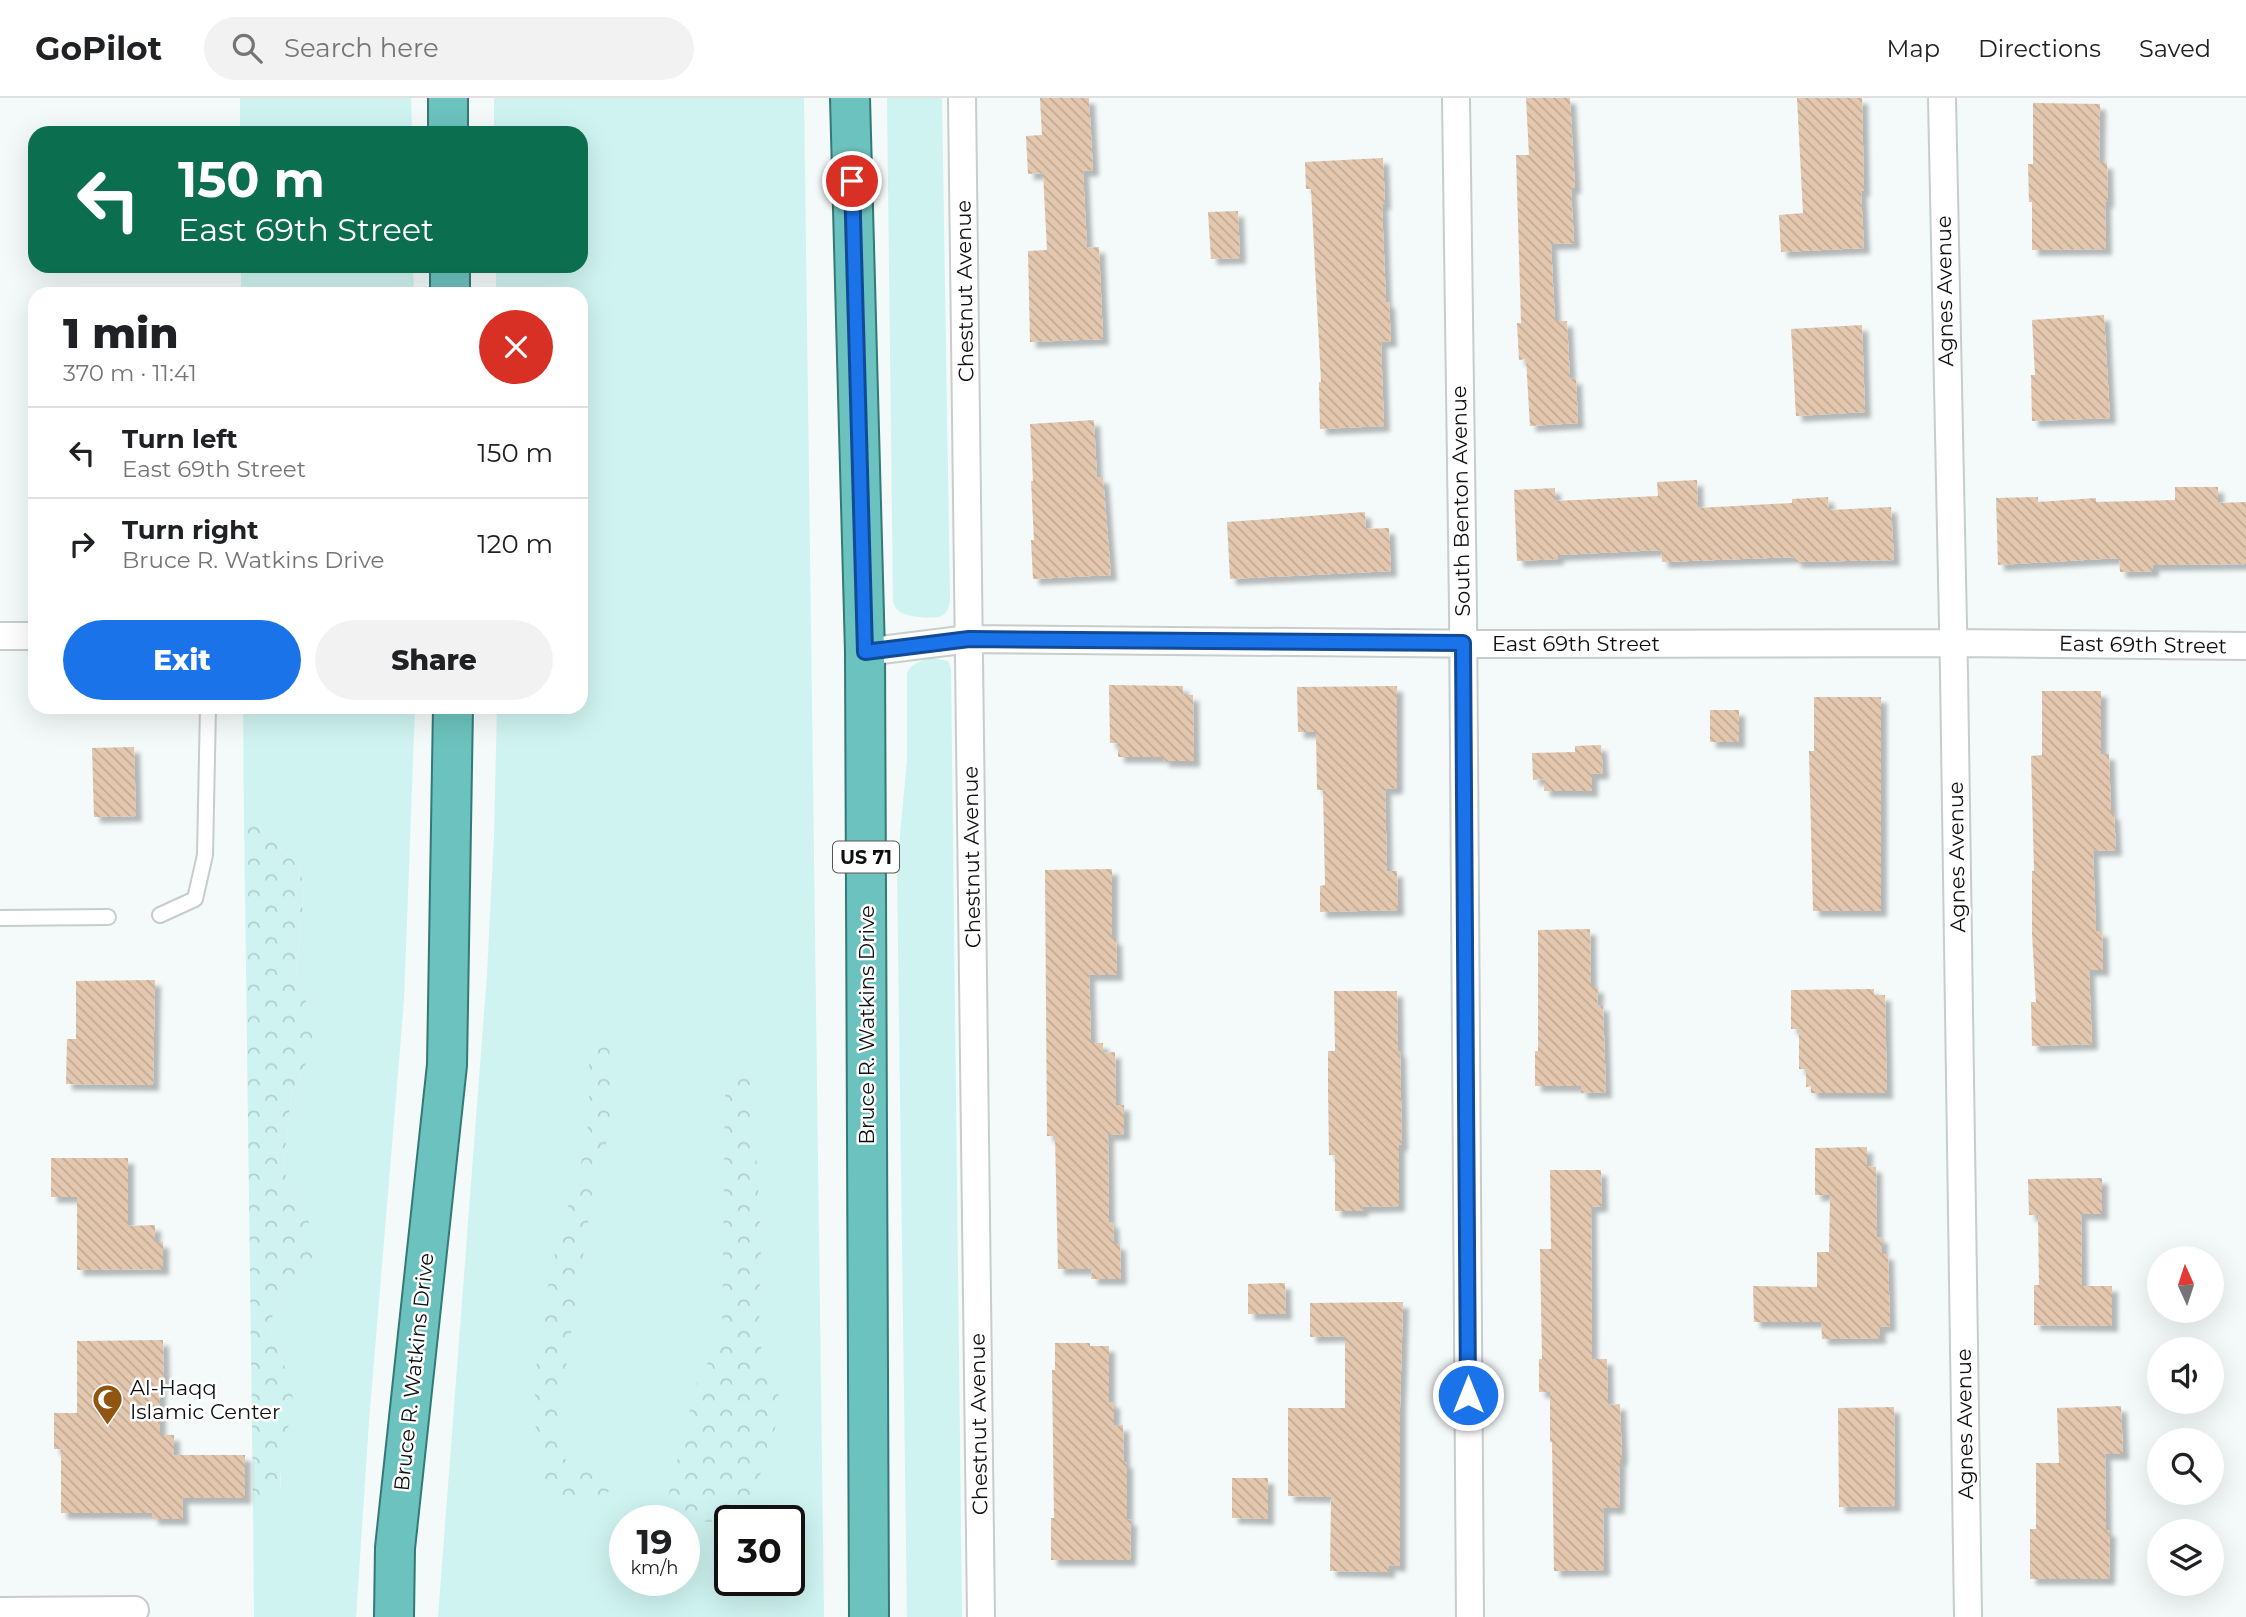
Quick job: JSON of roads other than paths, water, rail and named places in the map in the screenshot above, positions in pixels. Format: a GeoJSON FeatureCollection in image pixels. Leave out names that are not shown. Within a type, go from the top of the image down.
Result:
{"type":"FeatureCollection","features":[{"type":"Feature","properties":{"kind":"highway"},"geometry":{"type":"LineString","coordinates":[[448,98],[448,126]]}},
{"type":"Feature","properties":{"kind":"highway","name":"Bruce R. Watkins Drive"},"geometry":{"type":"LineString","coordinates":[[850,98],[865,652],[869,1617]]}},
{"type":"Feature","properties":{"kind":"highway","name":"Bruce R. Watkins Drive"},"geometry":{"type":"LineString","coordinates":[[394,1617],[395,1548],[447,1065],[453,714]]}},
{"type":"Feature","properties":{"kind":"street","name":"Chestnut Avenue"},"geometry":{"type":"LineString","coordinates":[[962,98],[981,1617]]}},
{"type":"Feature","properties":{"kind":"street","name":"South Benton Avenue"},"geometry":{"type":"LineString","coordinates":[[1456,98],[1470,1617]]}},
{"type":"Feature","properties":{"kind":"street","name":"Agnes Avenue"},"geometry":{"type":"LineString","coordinates":[[1942,98],[1968,1617]]}},
{"type":"Feature","properties":{"kind":"street"},"geometry":{"type":"LineString","coordinates":[[0,636],[28,636]]}},
{"type":"Feature","properties":{"kind":"street","name":"East 69th Street"},"geometry":{"type":"LineString","coordinates":[[865,652],[969,639],[2246,646]]}},
{"type":"Feature","properties":{"kind":"street"},"geometry":{"type":"LineString","coordinates":[[0,1611],[135,1610]]}},
{"type":"Feature","properties":{"kind":"lane"},"geometry":{"type":"LineString","coordinates":[[160,915],[195,899],[205,855],[208,714]]}},
{"type":"Feature","properties":{"kind":"lane"},"geometry":{"type":"LineString","coordinates":[[0,918],[108,917]]}},
{"type":"Feature","properties":{"kind":"place","name":"Al-Haqq Islamic Center"},"geometry":{"type":"Point","coordinates":[107,1427]}}]}
